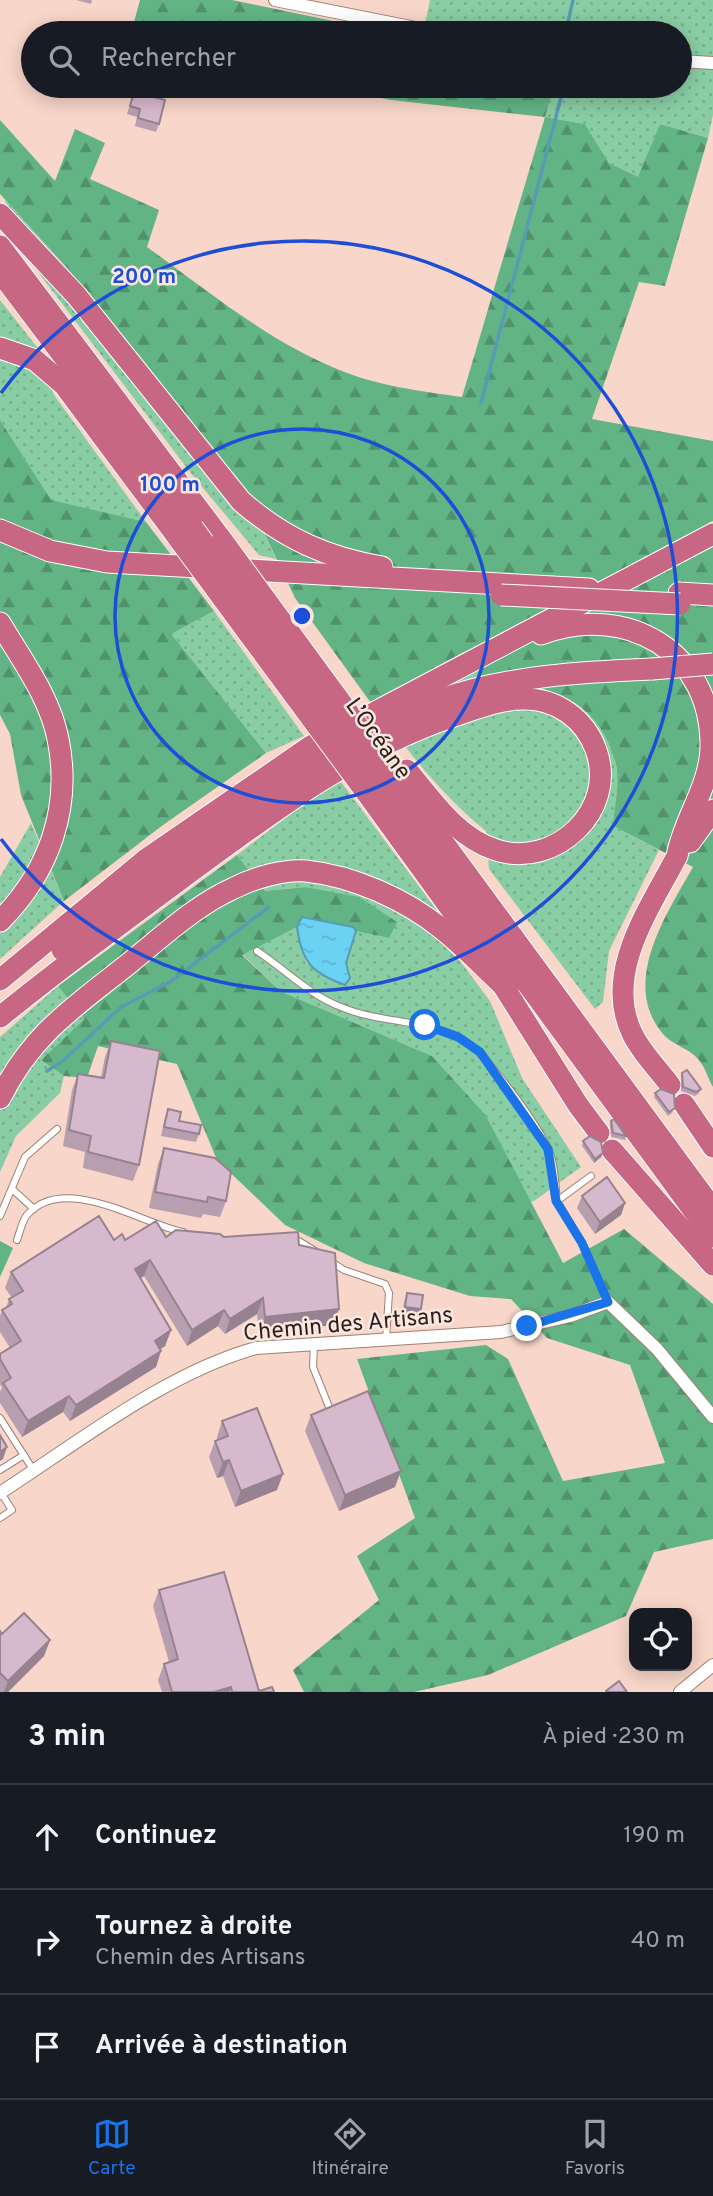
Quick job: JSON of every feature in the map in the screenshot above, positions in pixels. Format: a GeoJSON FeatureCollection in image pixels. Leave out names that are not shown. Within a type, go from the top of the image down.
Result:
{"type":"FeatureCollection","features":[{"type":"Feature","properties":{"kind":"highway"},"geometry":{"type":"LineString","coordinates":[[0,214],[54,270],[226,485],[256,514],[290,537],[324,554],[416,573],[422,580]]}},
{"type":"Feature","properties":{"kind":"highway","name":"L’Océane"},"geometry":{"type":"LineString","coordinates":[[0,246],[222,540],[264,626]]}},
{"type":"Feature","properties":{"kind":"highway","name":"L’Océane"},"geometry":{"type":"LineString","coordinates":[[0,272],[185,532],[264,626],[321,703],[386,780],[713,1209]]}},
{"type":"Feature","properties":{"kind":"highway"},"geometry":{"type":"LineString","coordinates":[[0,348],[35,360],[64,384],[185,532]]}},
{"type":"Feature","properties":{"kind":"highway"},"geometry":{"type":"LineString","coordinates":[[0,530],[50,551],[107,562],[422,580],[504,590]]}},
{"type":"Feature","properties":{"kind":"highway"},"geometry":{"type":"LineString","coordinates":[[0,980],[109,887],[311,746],[713,534]]}},
{"type":"Feature","properties":{"kind":"highway"},"geometry":{"type":"LineString","coordinates":[[0,542],[60,565],[121,575],[679,598],[713,595]]}},
{"type":"Feature","properties":{"kind":"highway"},"geometry":{"type":"LineString","coordinates":[[679,598],[713,606]]}},
{"type":"Feature","properties":{"kind":"highway"},"geometry":{"type":"LineString","coordinates":[[499,646],[512,646],[548,632],[591,622],[634,629],[674,652],[702,693],[711,748],[704,785],[680,841],[677,856]]}},
{"type":"Feature","properties":{"kind":"highway"},"geometry":{"type":"LineString","coordinates":[[0,623],[38,686],[58,738],[62,789],[56,833],[40,872],[0,921]]}},
{"type":"Feature","properties":{"kind":"highway"},"geometry":{"type":"LineString","coordinates":[[0,1006],[61,951],[192,848],[303,774],[391,723],[445,698],[497,684],[578,673],[713,664]]}},
{"type":"Feature","properties":{"kind":"highway"},"geometry":{"type":"LineString","coordinates":[[0,1017],[78,955],[313,785],[427,725],[495,703],[523,699],[545,701],[564,709],[580,722],[596,748],[601,779],[590,811],[568,838],[541,851],[508,853],[481,843],[386,780]]}},
{"type":"Feature","properties":{"kind":"highway","name":"L’Océane"},"geometry":{"type":"LineString","coordinates":[[321,703],[372,744],[386,780],[713,1237]]}},
{"type":"Feature","properties":{"kind":"highway"},"geometry":{"type":"LineString","coordinates":[[386,780],[578,1105],[605,1141],[713,1265]]}},
{"type":"Feature","properties":{"kind":"highway"},"geometry":{"type":"LineString","coordinates":[[670,1085],[632,1034],[625,1015],[622,989],[627,958],[677,856],[713,810]]}},
{"type":"Feature","properties":{"kind":"highway"},"geometry":{"type":"LineString","coordinates":[[0,1098],[37,1039],[66,1013],[196,910],[235,887],[269,875],[304,871],[339,878],[396,898],[441,928],[508,990]]}},
{"type":"Feature","properties":{"kind":"highway"},"geometry":{"type":"LineString","coordinates":[[684,1104],[713,1147]]}},
{"type":"Feature","properties":{"kind":"street"},"geometry":{"type":"LineString","coordinates":[[275,0],[381,21]]}},
{"type":"Feature","properties":{"kind":"street"},"geometry":{"type":"LineString","coordinates":[[692,62],[713,63]]}},
{"type":"Feature","properties":{"kind":"street"},"geometry":{"type":"LineString","coordinates":[[608,1302],[657,1349],[713,1417]]}},
{"type":"Feature","properties":{"kind":"street","name":"Chemin des Artisans"},"geometry":{"type":"LineString","coordinates":[[1,1493],[184,1375],[218,1359],[256,1348],[501,1332],[570,1316],[608,1302]]}},
{"type":"Feature","properties":{"kind":"street"},"geometry":{"type":"LineString","coordinates":[[680,1692],[713,1665]]}},
{"type":"Feature","properties":{"kind":"lane"},"geometry":{"type":"LineString","coordinates":[[257,951],[285,970],[304,989],[338,1007],[373,1019],[425,1025],[468,1043],[480,1052],[548,1149],[556,1201],[582,1243],[608,1302]]}},
{"type":"Feature","properties":{"kind":"lane"},"geometry":{"type":"LineString","coordinates":[[0,1216],[25,1157],[57,1129]]}},
{"type":"Feature","properties":{"kind":"lane"},"geometry":{"type":"LineString","coordinates":[[556,1201],[591,1176]]}},
{"type":"Feature","properties":{"kind":"lane"},"geometry":{"type":"LineString","coordinates":[[12,1189],[34,1209]]}},
{"type":"Feature","properties":{"kind":"lane"},"geometry":{"type":"LineString","coordinates":[[17,1240],[25,1217],[34,1209],[51,1202],[92,1200],[161,1228],[196,1234]]}},
{"type":"Feature","properties":{"kind":"lane"},"geometry":{"type":"LineString","coordinates":[[279,1238],[292,1237],[344,1270],[385,1284],[389,1293],[386,1339]]}},
{"type":"Feature","properties":{"kind":"lane"},"geometry":{"type":"LineString","coordinates":[[314,1344],[313,1367],[328,1407]]}},
{"type":"Feature","properties":{"kind":"lane"},"geometry":{"type":"LineString","coordinates":[[0,1418],[34,1471]]}},
{"type":"Feature","properties":{"kind":"lane"},"geometry":{"type":"LineString","coordinates":[[0,1470],[24,1455]]}},
{"type":"Feature","properties":{"kind":"lane"},"geometry":{"type":"LineString","coordinates":[[0,1518],[12,1510],[1,1493]]}},
{"type":"Feature","properties":{"kind":"green space"},"geometry":{"type":"Polygon","coordinates":[[[140,0],[232,0],[333,21],[134,21],[140,0]]]}},
{"type":"Feature","properties":{"kind":"green space"},"geometry":{"type":"Polygon","coordinates":[[[430,0],[713,0],[713,115],[708,138],[660,124],[639,178],[609,163],[585,124],[545,117],[551,98],[692,98],[692,21],[426,21],[430,0]]]}},
{"type":"Feature","properties":{"kind":"green space"},"geometry":{"type":"Polygon","coordinates":[[[381,98],[551,98],[545,117],[381,98]]]}},
{"type":"Feature","properties":{"kind":"green space"},"geometry":{"type":"Polygon","coordinates":[[[545,117],[585,124],[609,163],[638,177],[660,124],[708,138],[665,286],[639,282],[592,419],[713,441],[713,521],[708,523],[713,525],[713,1087],[698,1059],[663,1034],[651,1014],[646,993],[646,971],[660,927],[693,867],[613,826],[617,768],[606,738],[594,720],[564,697],[526,684],[482,676],[464,652],[371,703],[295,598],[241,484],[68,269],[0,194],[0,120],[55,181],[75,129],[105,143],[90,179],[159,210],[147,247],[239,314],[286,344],[352,375],[399,387],[462,397],[545,117]]]}},
{"type":"Feature","properties":{"kind":"green space"},"geometry":{"type":"Polygon","coordinates":[[[5,200],[68,269],[241,484],[276,559],[259,555],[193,476],[13,239],[5,200]]]}},
{"type":"Feature","properties":{"kind":"green space"},"geometry":{"type":"Polygon","coordinates":[[[0,300],[37,347],[54,395],[146,522],[51,501],[0,420],[0,300]]]}},
{"type":"Feature","properties":{"kind":"green space"},"geometry":{"type":"Polygon","coordinates":[[[0,420],[51,500],[146,522],[214,611],[171,634],[266,753],[163,825],[64,901],[21,795],[10,734],[0,715],[0,420]]]}},
{"type":"Feature","properties":{"kind":"green space"},"geometry":{"type":"Polygon","coordinates":[[[214,611],[304,736],[266,753],[170,634],[214,611]]]}},
{"type":"Feature","properties":{"kind":"green space"},"geometry":{"type":"Polygon","coordinates":[[[465,652],[482,676],[526,684],[564,697],[594,720],[606,738],[617,768],[613,826],[659,850],[609,951],[603,1002],[595,1009],[489,869],[486,831],[439,786],[371,703],[465,652]]]}},
{"type":"Feature","properties":{"kind":"green space"},"geometry":{"type":"Polygon","coordinates":[[[338,778],[439,913],[436,938],[460,961],[490,1001],[522,1078],[581,1167],[534,1201],[529,1202],[485,1114],[432,1056],[280,991],[242,954],[297,927],[306,963],[350,978],[346,963],[356,931],[389,938],[305,887],[265,891],[237,855],[338,778]]]}},
{"type":"Feature","properties":{"kind":"green space"},"geometry":{"type":"Polygon","coordinates":[[[31,823],[64,901],[0,959],[0,877],[31,823]]]}},
{"type":"Feature","properties":{"kind":"green space"},"geometry":{"type":"Polygon","coordinates":[[[237,855],[265,891],[305,887],[359,897],[397,922],[389,938],[356,931],[353,927],[303,917],[297,927],[242,955],[280,991],[432,1056],[485,1114],[563,1263],[624,1229],[713,1304],[713,1539],[654,1552],[626,1616],[488,1675],[414,1692],[304,1692],[293,1670],[379,1600],[357,1556],[415,1518],[357,1359],[486,1345],[508,1359],[563,1481],[665,1463],[630,1365],[547,1338],[511,1299],[470,1296],[364,1263],[285,1225],[217,1160],[177,1064],[98,1046],[87,1078],[64,1076],[41,1060],[84,1019],[58,986],[237,855]]]}},
{"type":"Feature","properties":{"kind":"green space"},"geometry":{"type":"Polygon","coordinates":[[[58,986],[84,1019],[41,1060],[64,1076],[60,1093],[16,1136],[0,1172],[0,1037],[58,986]]]}},
{"type":"Feature","properties":{"kind":"green space"},"geometry":{"type":"Polygon","coordinates":[[[0,1241],[13,1248],[0,1277],[0,1241]]]}},
{"type":"Feature","properties":{"kind":"water"},"geometry":{"type":"Polygon","coordinates":[[[302,917],[353,927],[356,931],[346,963],[350,978],[345,985],[324,976],[310,965],[302,950],[297,927],[302,917]]]}},
{"type":"Feature","properties":{"kind":"building"},"geometry":{"type":"Polygon","coordinates":[[[132,98],[165,100],[159,124],[138,118],[140,109],[130,106],[132,98]]]}},
{"type":"Feature","properties":{"kind":"building"},"geometry":{"type":"Polygon","coordinates":[[[111,1041],[160,1051],[139,1165],[88,1152],[91,1136],[69,1130],[78,1074],[104,1078],[111,1041]]]}},
{"type":"Feature","properties":{"kind":"building"},"geometry":{"type":"Polygon","coordinates":[[[687,1070],[701,1089],[696,1092],[683,1087],[682,1073],[687,1070]]]}},
{"type":"Feature","properties":{"kind":"building"},"geometry":{"type":"Polygon","coordinates":[[[661,1089],[674,1094],[675,1108],[669,1112],[655,1093],[661,1089]]]}},
{"type":"Feature","properties":{"kind":"building"},"geometry":{"type":"Polygon","coordinates":[[[168,1109],[181,1112],[179,1121],[201,1125],[199,1134],[164,1127],[168,1109]]]}},
{"type":"Feature","properties":{"kind":"building"},"geometry":{"type":"Polygon","coordinates":[[[614,1119],[626,1136],[613,1133],[611,1121],[614,1119]]]}},
{"type":"Feature","properties":{"kind":"building"},"geometry":{"type":"Polygon","coordinates":[[[590,1136],[601,1142],[603,1153],[595,1159],[583,1141],[590,1136]]]}},
{"type":"Feature","properties":{"kind":"building"},"geometry":{"type":"Polygon","coordinates":[[[164,1148],[215,1158],[231,1172],[226,1201],[208,1197],[207,1202],[155,1192],[164,1148]]]}},
{"type":"Feature","properties":{"kind":"building"},"geometry":{"type":"Polygon","coordinates":[[[607,1177],[625,1203],[600,1222],[582,1196],[607,1177]]]}},
{"type":"Feature","properties":{"kind":"building"},"geometry":{"type":"Polygon","coordinates":[[[99,1216],[114,1240],[122,1234],[125,1240],[156,1221],[166,1237],[176,1230],[220,1234],[224,1237],[298,1232],[299,1245],[335,1253],[339,1309],[265,1317],[263,1298],[230,1319],[224,1310],[192,1330],[150,1260],[135,1269],[171,1330],[155,1341],[161,1351],[76,1405],[69,1396],[28,1421],[3,1383],[11,1378],[0,1359],[0,1354],[21,1341],[2,1310],[12,1304],[9,1299],[23,1291],[11,1272],[99,1216]]]}},
{"type":"Feature","properties":{"kind":"building"},"geometry":{"type":"Polygon","coordinates":[[[407,1293],[423,1295],[421,1309],[405,1307],[407,1293]]]}},
{"type":"Feature","properties":{"kind":"building"},"geometry":{"type":"Polygon","coordinates":[[[368,1391],[401,1471],[345,1495],[311,1415],[368,1391]]]}},
{"type":"Feature","properties":{"kind":"building"},"geometry":{"type":"Polygon","coordinates":[[[257,1408],[283,1474],[241,1491],[229,1460],[223,1462],[215,1441],[228,1436],[222,1421],[257,1408]]]}},
{"type":"Feature","properties":{"kind":"building"},"geometry":{"type":"Polygon","coordinates":[[[0,1435],[7,1447],[0,1452],[0,1435]]]}},
{"type":"Feature","properties":{"kind":"building"},"geometry":{"type":"Polygon","coordinates":[[[224,1572],[259,1691],[272,1687],[274,1692],[232,1692],[231,1687],[214,1692],[172,1692],[164,1664],[178,1659],[159,1590],[224,1572]]]}},
{"type":"Feature","properties":{"kind":"building"},"geometry":{"type":"Polygon","coordinates":[[[24,1613],[50,1640],[8,1681],[0,1673],[0,1631],[2,1634],[24,1613]]]}},
{"type":"Feature","properties":{"kind":"building"},"geometry":{"type":"Polygon","coordinates":[[[619,1681],[627,1692],[606,1692],[606,1691],[619,1681]]]}},
{"type":"Feature","properties":{"kind":"waterway"},"geometry":{"type":"LineString","coordinates":[[568,21],[573,0]]}},
{"type":"Feature","properties":{"kind":"waterway"},"geometry":{"type":"LineString","coordinates":[[481,403],[561,98]]}},
{"type":"Feature","properties":{"kind":"waterway"},"geometry":{"type":"LineString","coordinates":[[47,1071],[64,1060],[121,1007],[170,982],[269,907]]}},
{"type":"Feature","properties":{"kind":"route"},"geometry":{"type":"LineString","coordinates":[[425,1025],[458,1037],[480,1052],[548,1149],[555,1177],[556,1201],[582,1243],[608,1302],[570,1316],[527,1326]]}}]}
